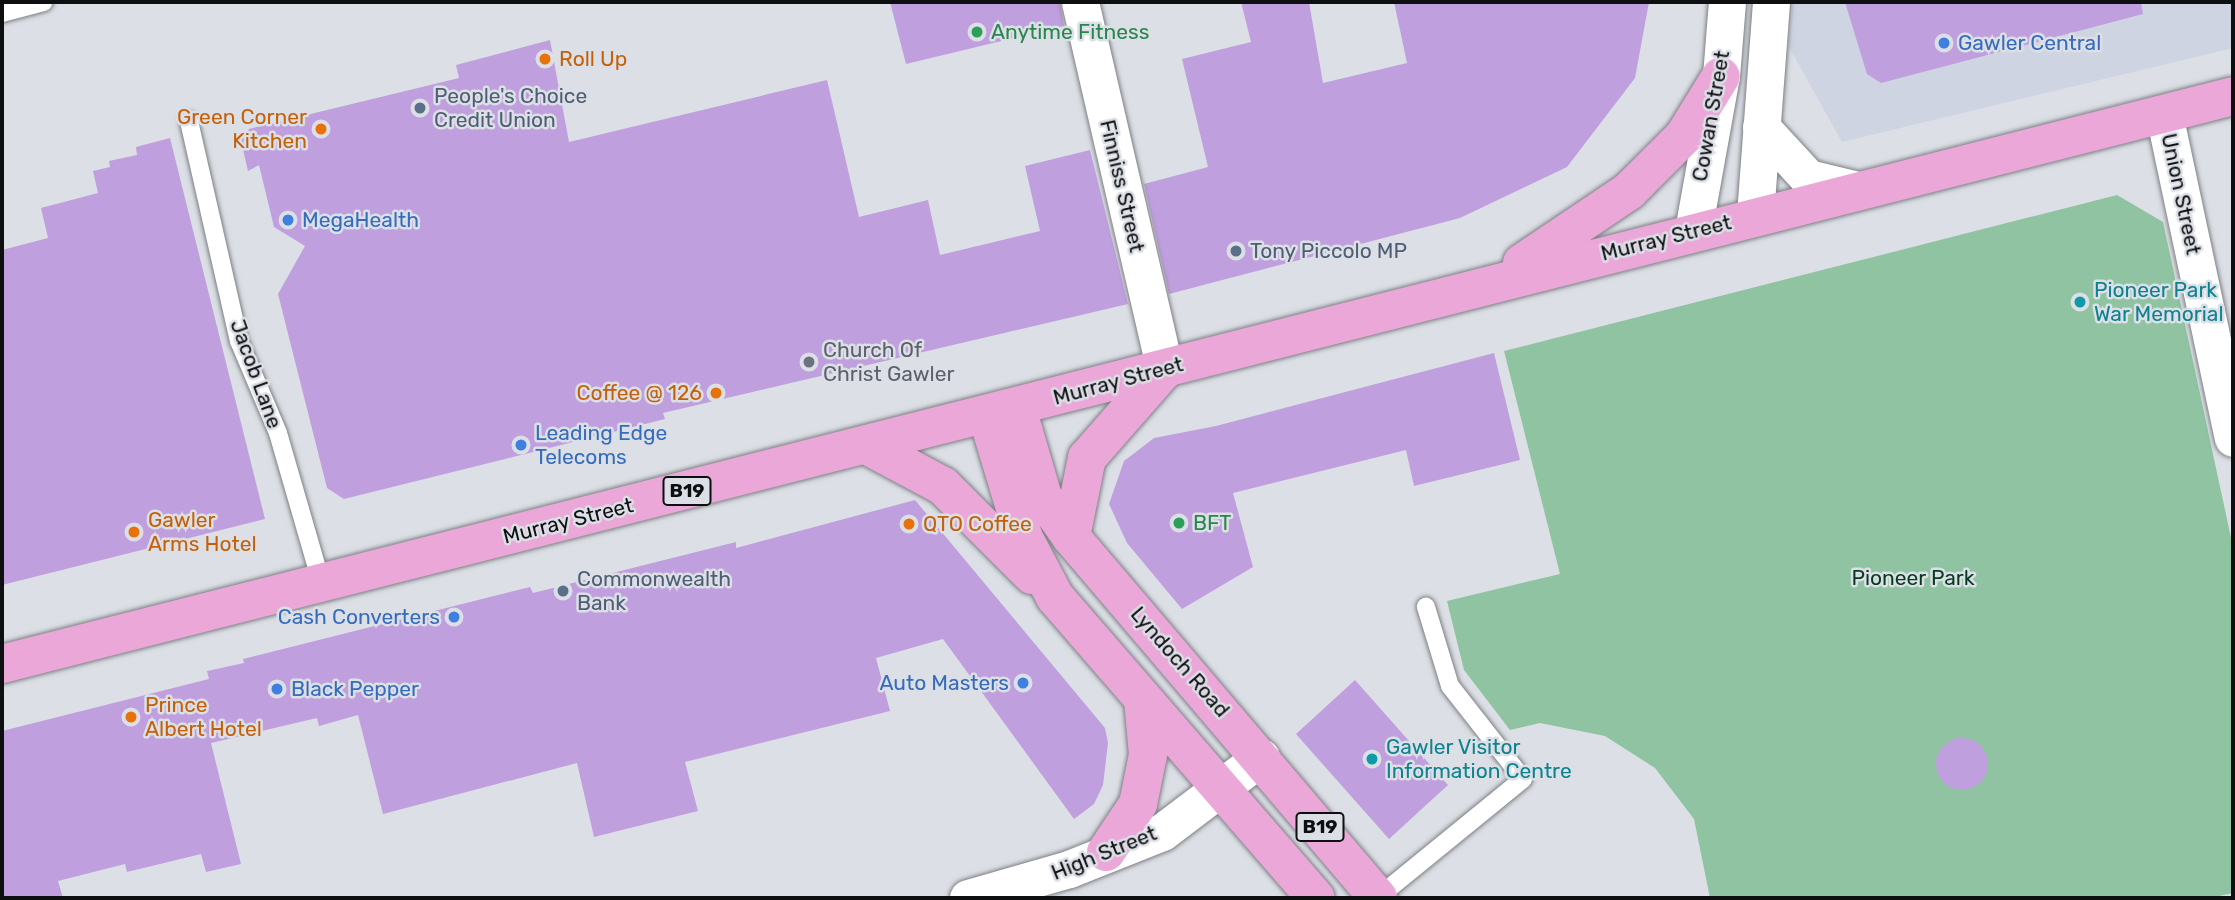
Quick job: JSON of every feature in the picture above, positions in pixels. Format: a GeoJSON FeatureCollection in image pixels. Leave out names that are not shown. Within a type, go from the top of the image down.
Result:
{"type":"FeatureCollection","features":[{"type":"Feature","properties":{"kind":"main road"},"geometry":{"type":"LineString","coordinates":[[1491,282],[1629,191],[1684,136],[1721,76]]}},
{"type":"Feature","properties":{"kind":"main road","name":"Murray Street"},"geometry":{"type":"LineString","coordinates":[[2,664],[867,446],[1491,282],[2233,96]]}},
{"type":"Feature","properties":{"kind":"main road"},"geometry":{"type":"LineString","coordinates":[[1071,537],[1087,458],[1165,369]]}},
{"type":"Feature","properties":{"kind":"main road","name":"Lyndoch Road"},"geometry":{"type":"LineString","coordinates":[[1002,411],[1042,497],[1071,537],[1261,757],[1377,898]]}},
{"type":"Feature","properties":{"kind":"main road","name":"B19"},"geometry":{"type":"LineString","coordinates":[[1002,411],[1024,538],[1055,597]]}},
{"type":"Feature","properties":{"kind":"main road","name":"B19"},"geometry":{"type":"LineString","coordinates":[[867,446],[943,486],[1055,597],[1316,898]]}},
{"type":"Feature","properties":{"kind":"main road"},"geometry":{"type":"LineString","coordinates":[[1106,852],[1138,804],[1147,755],[1143,699]]}},
{"type":"Feature","properties":{"kind":"street","name":"Finniss Street"},"geometry":{"type":"LineString","coordinates":[[1080,2],[1165,369]]}},
{"type":"Feature","properties":{"kind":"street","name":"Cowan Street"},"geometry":{"type":"LineString","coordinates":[[1693,231],[1721,76],[1727,2]]}},
{"type":"Feature","properties":{"kind":"street"},"geometry":{"type":"LineString","coordinates":[[1755,215],[1771,2]]}},
{"type":"Feature","properties":{"kind":"street","name":"Union Street"},"geometry":{"type":"LineString","coordinates":[[2164,114],[2233,438]]}},
{"type":"Feature","properties":{"kind":"street"},"geometry":{"type":"LineString","coordinates":[[1761,127],[1808,177],[1858,190]]}},
{"type":"Feature","properties":{"kind":"street","name":"High Street"},"geometry":{"type":"LineString","coordinates":[[968,898],[1069,869],[1106,852],[1162,832],[1261,757]]}},
{"type":"Feature","properties":{"kind":"lane"},"geometry":{"type":"LineString","coordinates":[[2,13],[44,2]]}},
{"type":"Feature","properties":{"kind":"lane","name":"Jacob Lane"},"geometry":{"type":"LineString","coordinates":[[189,121],[239,341],[278,433],[322,584]]}},
{"type":"Feature","properties":{"kind":"lane"},"geometry":{"type":"LineString","coordinates":[[1377,898],[1523,779],[1450,685],[1426,607]]}},
{"type":"Feature","properties":{"kind":"shaded area"},"geometry":{"type":"Polygon","coordinates":[[[1793,2],[2233,2],[2233,48],[1842,142],[1789,47],[1793,2]]]}},
{"type":"Feature","properties":{"kind":"green space","name":"Pioneer Park"},"geometry":{"type":"Polygon","coordinates":[[[2117,195],[2163,222],[2233,547],[2233,893],[2210,898],[1710,898],[1694,819],[1655,768],[1605,736],[1540,723],[1510,730],[1464,670],[1447,601],[1560,574],[1504,351],[2117,195]]]}},
{"type":"Feature","properties":{"kind":"building"},"geometry":{"type":"Polygon","coordinates":[[[890,2],[1060,2],[1064,26],[906,64],[890,2]]]}},
{"type":"Feature","properties":{"kind":"building"},"geometry":{"type":"Polygon","coordinates":[[[1241,2],[1309,2],[1323,83],[1407,63],[1394,2],[1649,2],[1635,78],[1567,167],[1460,218],[1169,294],[1144,184],[1208,167],[1182,59],[1251,42],[1241,2]]]}},
{"type":"Feature","properties":{"kind":"building","name":"Gawler Central"},"geometry":{"type":"Polygon","coordinates":[[[1845,2],[2141,2],[2143,14],[1881,83],[1867,74],[1845,2]]]}},
{"type":"Feature","properties":{"kind":"building"},"geometry":{"type":"Polygon","coordinates":[[[550,40],[569,142],[827,80],[859,217],[928,200],[940,255],[1040,231],[1025,166],[1090,150],[1128,304],[663,413],[665,419],[344,499],[327,488],[278,294],[305,246],[274,227],[259,165],[248,171],[241,141],[249,129],[459,78],[456,65],[550,40]]]}},
{"type":"Feature","properties":{"kind":"building"},"geometry":{"type":"Polygon","coordinates":[[[170,138],[265,519],[2,585],[2,250],[48,238],[41,208],[98,193],[93,171],[110,167],[109,161],[137,155],[136,147],[170,138]]]}},
{"type":"Feature","properties":{"kind":"building"},"geometry":{"type":"Polygon","coordinates":[[[1494,353],[1520,460],[1414,486],[1406,450],[1233,493],[1253,567],[1182,609],[1127,543],[1109,504],[1124,461],[1154,438],[1216,426],[1494,353]]]}},
{"type":"Feature","properties":{"kind":"building"},"geometry":{"type":"Polygon","coordinates":[[[915,500],[1105,728],[1108,743],[1103,785],[1094,804],[1074,819],[943,639],[876,658],[890,711],[685,762],[698,811],[594,837],[577,763],[383,814],[358,715],[319,726],[317,718],[211,743],[241,864],[206,872],[201,854],[127,872],[125,864],[58,881],[63,898],[2,898],[2,731],[209,679],[207,671],[244,663],[243,659],[530,587],[533,593],[736,542],[736,548],[915,500]]]}},
{"type":"Feature","properties":{"kind":"building","name":"Gawler Visitor Information Centre"},"geometry":{"type":"Polygon","coordinates":[[[1355,680],[1448,785],[1389,839],[1296,734],[1355,680]]]}},
{"type":"Feature","properties":{"kind":"building"},"geometry":{"type":"Polygon","coordinates":[[[1962,738],[1972,740],[1980,746],[1986,754],[1986,774],[1980,782],[1972,788],[1962,790],[1952,788],[1944,782],[1938,774],[1936,764],[1938,754],[1944,746],[1952,740],[1962,738]]]}},
{"type":"Feature","properties":{"kind":"place","name":"Anytime Fitness"},"geometry":{"type":"Point","coordinates":[977,32]}},
{"type":"Feature","properties":{"kind":"place","name":"Gawler Central"},"geometry":{"type":"Point","coordinates":[1944,43]}},
{"type":"Feature","properties":{"kind":"place","name":"Roll Up"},"geometry":{"type":"Point","coordinates":[545,59]}},
{"type":"Feature","properties":{"kind":"place","name":"People's Choice Credit Union"},"geometry":{"type":"Point","coordinates":[420,108]}},
{"type":"Feature","properties":{"kind":"place","name":"Green Corner Kitchen"},"geometry":{"type":"Point","coordinates":[321,129]}},
{"type":"Feature","properties":{"kind":"place","name":"MegaHealth"},"geometry":{"type":"Point","coordinates":[288,220]}},
{"type":"Feature","properties":{"kind":"place","name":"Tony Piccolo MP"},"geometry":{"type":"Point","coordinates":[1236,251]}},
{"type":"Feature","properties":{"kind":"place","name":"Pioneer Park War Memorial"},"geometry":{"type":"Point","coordinates":[2080,302]}},
{"type":"Feature","properties":{"kind":"place","name":"Church Of Christ Gawler"},"geometry":{"type":"Point","coordinates":[809,362]}},
{"type":"Feature","properties":{"kind":"place","name":"Coffee @ 126"},"geometry":{"type":"Point","coordinates":[716,393]}},
{"type":"Feature","properties":{"kind":"place","name":"Leading Edge Telecoms"},"geometry":{"type":"Point","coordinates":[521,445]}},
{"type":"Feature","properties":{"kind":"place","name":"BFT"},"geometry":{"type":"Point","coordinates":[1179,523]}},
{"type":"Feature","properties":{"kind":"place","name":"QTO Coffee"},"geometry":{"type":"Point","coordinates":[909,524]}},
{"type":"Feature","properties":{"kind":"place","name":"Gawler Arms Hotel"},"geometry":{"type":"Point","coordinates":[134,532]}},
{"type":"Feature","properties":{"kind":"place","name":"Commonwealth Bank"},"geometry":{"type":"Point","coordinates":[563,591]}},
{"type":"Feature","properties":{"kind":"place","name":"Cash Converters"},"geometry":{"type":"Point","coordinates":[454,617]}},
{"type":"Feature","properties":{"kind":"place","name":"Auto Masters"},"geometry":{"type":"Point","coordinates":[1023,683]}},
{"type":"Feature","properties":{"kind":"place","name":"Black Pepper"},"geometry":{"type":"Point","coordinates":[277,689]}},
{"type":"Feature","properties":{"kind":"place","name":"Prince Albert Hotel"},"geometry":{"type":"Point","coordinates":[131,717]}},
{"type":"Feature","properties":{"kind":"place","name":"Gawler Visitor Information Centre"},"geometry":{"type":"Point","coordinates":[1372,759]}}]}
